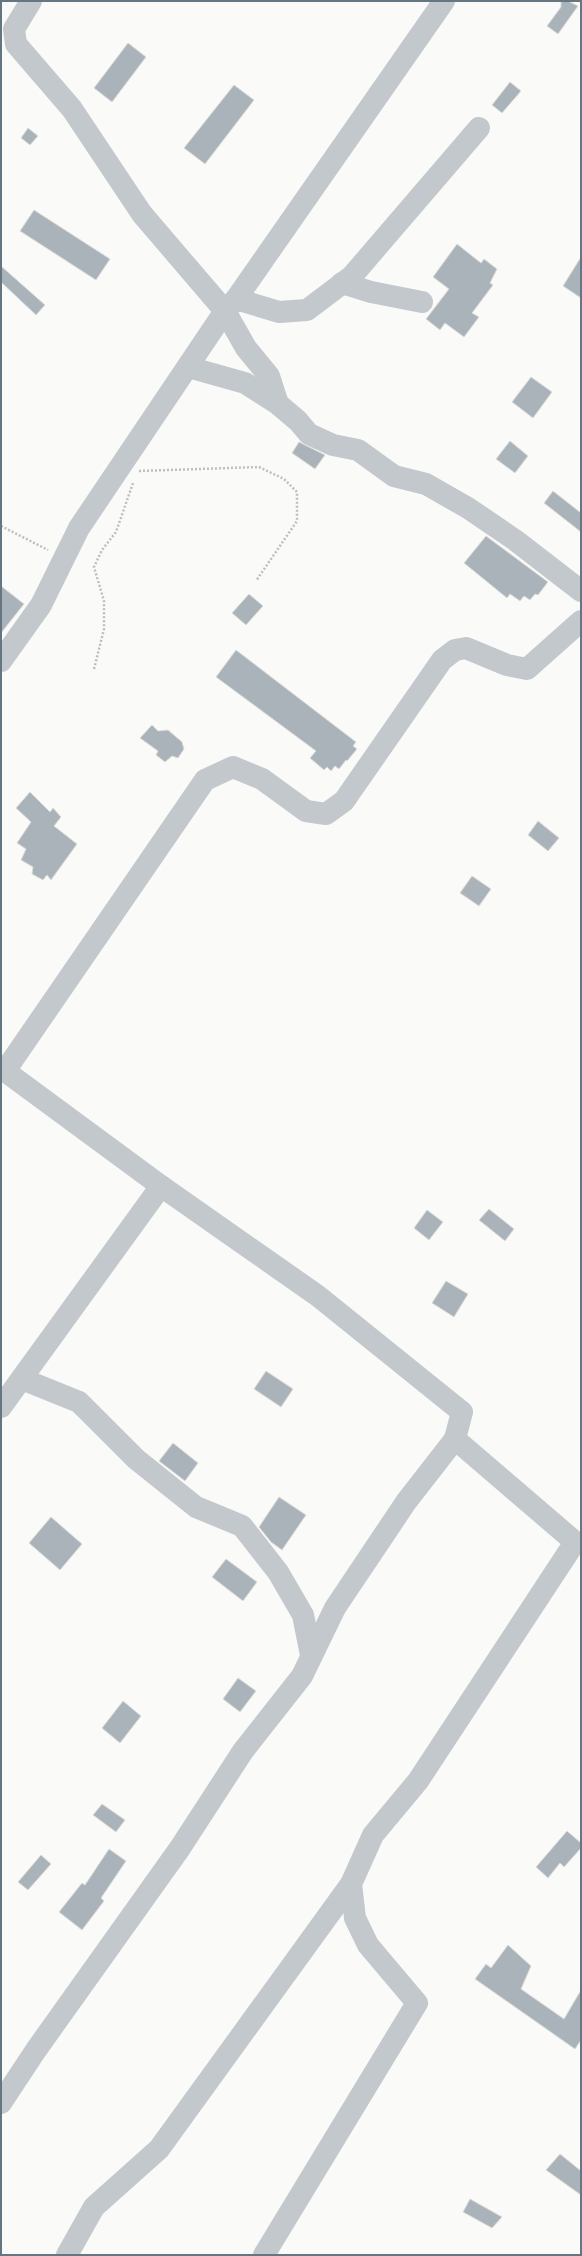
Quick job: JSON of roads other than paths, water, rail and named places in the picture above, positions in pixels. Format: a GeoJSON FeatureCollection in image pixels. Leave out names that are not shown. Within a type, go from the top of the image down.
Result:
{"type":"FeatureCollection","features":[{"type":"Feature","properties":{"kind":"street"},"geometry":{"type":"LineString","coordinates":[[31,1],[14,29],[16,44],[72,109],[142,214],[231,305],[246,348],[269,376],[278,404]]}},
{"type":"Feature","properties":{"kind":"street"},"geometry":{"type":"LineString","coordinates":[[1,661],[41,605],[80,528],[124,478],[188,367],[444,1]]}},
{"type":"Feature","properties":{"kind":"street"},"geometry":{"type":"LineString","coordinates":[[231,305],[279,312],[307,310],[352,276],[479,128]]}},
{"type":"Feature","properties":{"kind":"street"},"geometry":{"type":"LineString","coordinates":[[342,284],[371,292],[422,302]]}},
{"type":"Feature","properties":{"kind":"street"},"geometry":{"type":"LineString","coordinates":[[188,367],[246,383],[278,404],[309,434],[333,445],[358,450],[394,476],[426,484],[468,508],[515,540],[581,591]]}},
{"type":"Feature","properties":{"kind":"street"},"geometry":{"type":"LineString","coordinates":[[1,2103],[36,2050],[180,1848],[243,1751],[302,1676],[335,1608],[406,1502],[455,1439],[462,1412],[318,1296],[161,1186],[3,1070],[205,780],[233,767],[262,779],[306,811],[326,814],[344,801],[442,660],[455,650],[466,648],[507,665],[527,669],[581,621]]}},
{"type":"Feature","properties":{"kind":"street"},"geometry":{"type":"LineString","coordinates":[[1,1407],[161,1186]]}},
{"type":"Feature","properties":{"kind":"street"},"geometry":{"type":"LineString","coordinates":[[22,1379],[79,1402],[136,1459],[196,1508],[242,1526],[278,1572],[303,1615],[311,1655]]}},
{"type":"Feature","properties":{"kind":"street"},"geometry":{"type":"LineString","coordinates":[[67,2255],[94,2206],[160,2149],[351,1884],[373,1836],[418,1781],[575,1542],[455,1439]]}},
{"type":"Feature","properties":{"kind":"street"},"geometry":{"type":"LineString","coordinates":[[264,2255],[417,2003],[368,1946],[355,1918],[351,1884]]}}]}
